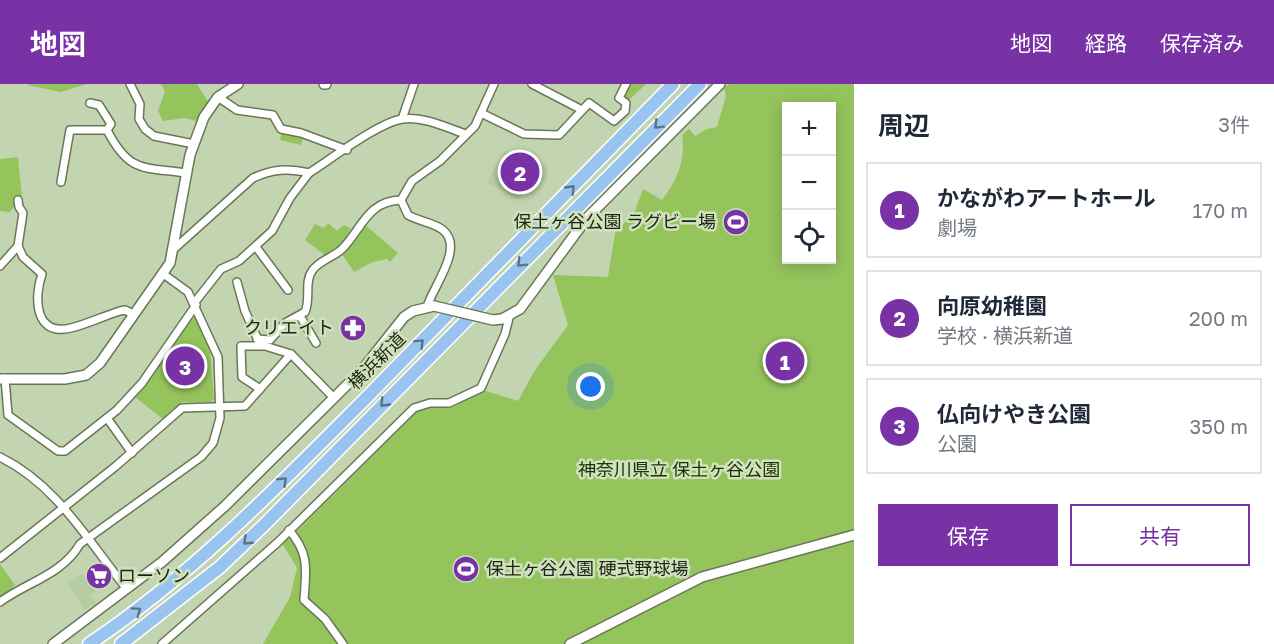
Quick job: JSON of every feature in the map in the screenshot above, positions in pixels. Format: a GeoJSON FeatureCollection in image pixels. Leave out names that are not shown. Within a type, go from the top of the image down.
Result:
{"type":"FeatureCollection","features":[{"type":"Feature","properties":{"kind":"highway","name":"横浜新道"},"geometry":{"type":"LineString","coordinates":[[89,644],[180,577],[275,489],[673,84]]}},
{"type":"Feature","properties":{"kind":"highway","name":"横浜新道"},"geometry":{"type":"LineString","coordinates":[[120,644],[219,567],[264,525],[700,84]]}},
{"type":"Feature","properties":{"kind":"street"},"geometry":{"type":"LineString","coordinates":[[130,84],[140,104],[139,119],[145,129],[154,136],[194,144]]}},
{"type":"Feature","properties":{"kind":"street"},"geometry":{"type":"LineString","coordinates":[[238,84],[218,97],[204,117],[186,173],[170,262],[100,363],[86,375],[65,379],[3,379],[8,415],[58,451],[65,451],[107,418],[142,383],[195,304],[222,269],[238,261],[272,231],[290,198],[309,173],[380,128],[402,119],[427,121],[465,134]]}},
{"type":"Feature","properties":{"kind":"street"},"geometry":{"type":"LineString","coordinates":[[402,119],[414,84]]}},
{"type":"Feature","properties":{"kind":"street"},"geometry":{"type":"LineString","coordinates":[[400,200],[412,181],[440,161],[475,126],[494,84]]}},
{"type":"Feature","properties":{"kind":"street"},"geometry":{"type":"LineString","coordinates":[[532,84],[546,87],[582,110]]}},
{"type":"Feature","properties":{"kind":"street"},"geometry":{"type":"LineString","coordinates":[[481,113],[524,134],[559,135],[590,103],[614,121],[625,111],[626,103],[619,98],[626,84]]}},
{"type":"Feature","properties":{"kind":"street"},"geometry":{"type":"LineString","coordinates":[[53,644],[127,589],[225,507],[362,370],[404,317],[430,307],[493,320],[505,318],[520,309],[587,218],[720,84]]}},
{"type":"Feature","properties":{"kind":"street"},"geometry":{"type":"LineString","coordinates":[[218,97],[237,110],[267,112],[273,115],[281,129],[301,133],[347,150]]}},
{"type":"Feature","properties":{"kind":"street"},"geometry":{"type":"LineString","coordinates":[[90,103],[99,105],[111,124],[107,130]]}},
{"type":"Feature","properties":{"kind":"street"},"geometry":{"type":"LineString","coordinates":[[61,182],[70,130],[107,130]]}},
{"type":"Feature","properties":{"kind":"street"},"geometry":{"type":"LineString","coordinates":[[107,130],[118,152],[134,164],[186,173]]}},
{"type":"Feature","properties":{"kind":"street"},"geometry":{"type":"LineString","coordinates":[[174,249],[253,178],[278,169],[309,173]]}},
{"type":"Feature","properties":{"kind":"street"},"geometry":{"type":"LineString","coordinates":[[0,266],[18,246],[23,213],[18,200]]}},
{"type":"Feature","properties":{"kind":"street"},"geometry":{"type":"LineString","coordinates":[[260,389],[242,377],[241,346],[270,340],[285,323],[300,316],[307,308],[309,279],[314,268],[341,250],[372,210],[388,200],[400,200]]}},
{"type":"Feature","properties":{"kind":"street"},"geometry":{"type":"LineString","coordinates":[[400,200],[408,215],[442,229],[447,235],[451,251],[430,307]]}},
{"type":"Feature","properties":{"kind":"street"},"geometry":{"type":"LineString","coordinates":[[18,246],[23,256],[42,274],[36,298],[41,319],[49,325],[60,329],[71,328],[120,311],[133,314]]}},
{"type":"Feature","properties":{"kind":"street"},"geometry":{"type":"LineString","coordinates":[[256,247],[288,290]]}},
{"type":"Feature","properties":{"kind":"street"},"geometry":{"type":"LineString","coordinates":[[0,602],[20,587],[41,581],[73,556],[87,539],[201,457],[213,443],[220,407],[218,357],[188,292],[162,273]]}},
{"type":"Feature","properties":{"kind":"street"},"geometry":{"type":"LineString","coordinates":[[237,282],[245,311],[259,342],[291,354],[334,398]]}},
{"type":"Feature","properties":{"kind":"street"},"geometry":{"type":"LineString","coordinates":[[300,316],[316,343]]}},
{"type":"Feature","properties":{"kind":"street"},"geometry":{"type":"LineString","coordinates":[[162,644],[245,572],[414,408],[430,403],[449,403],[481,388],[505,333],[505,318]]}},
{"type":"Feature","properties":{"kind":"street"},"geometry":{"type":"LineString","coordinates":[[0,558],[132,453],[182,408],[245,406],[291,354]]}},
{"type":"Feature","properties":{"kind":"street"},"geometry":{"type":"LineString","coordinates":[[107,418],[132,453]]}},
{"type":"Feature","properties":{"kind":"street"},"geometry":{"type":"LineString","coordinates":[[0,457],[39,480],[127,589]]}},
{"type":"Feature","properties":{"kind":"street"},"geometry":{"type":"LineString","coordinates":[[289,530],[302,544],[306,562],[304,600],[325,619],[343,644]]}},
{"type":"Feature","properties":{"kind":"street"},"geometry":{"type":"LineString","coordinates":[[570,644],[702,577],[854,535]]}},
{"type":"Feature","properties":{"kind":"shaded area"},"geometry":{"type":"Polygon","coordinates":[[[505,151],[548,167],[545,178],[518,200],[487,182],[505,151]]]}},
{"type":"Feature","properties":{"kind":"shaded area"},"geometry":{"type":"Polygon","coordinates":[[[83,573],[96,592],[91,595],[96,603],[84,610],[68,583],[83,573]]]}},
{"type":"Feature","properties":{"kind":"green space"},"geometry":{"type":"Polygon","coordinates":[[[28,84],[87,84],[60,92],[28,85],[28,84]]]}},
{"type":"Feature","properties":{"kind":"green space"},"geometry":{"type":"Polygon","coordinates":[[[161,84],[197,84],[209,103],[196,121],[185,118],[163,121],[158,111],[165,91],[161,84]]]}},
{"type":"Feature","properties":{"kind":"green space"},"geometry":{"type":"Polygon","coordinates":[[[629,84],[646,84],[628,101],[623,94],[629,84]]]}},
{"type":"Feature","properties":{"kind":"green space","name":"神奈川県立 保土ヶ谷公園"},"geometry":{"type":"Polygon","coordinates":[[[729,84],[854,84],[854,644],[263,644],[290,597],[297,568],[282,543],[298,530],[416,412],[426,407],[453,407],[483,390],[518,401],[535,370],[568,325],[553,275],[608,277],[615,233],[635,211],[643,189],[662,200],[679,170],[683,153],[682,135],[689,129],[695,136],[707,129],[717,127],[726,96],[724,88],[729,84]]]}},
{"type":"Feature","properties":{"kind":"green space"},"geometry":{"type":"Polygon","coordinates":[[[282,131],[304,136],[301,145],[280,140],[282,131]]]}},
{"type":"Feature","properties":{"kind":"green space"},"geometry":{"type":"Polygon","coordinates":[[[18,157],[22,197],[10,212],[0,211],[0,159],[18,157]]]}},
{"type":"Feature","properties":{"kind":"green space"},"geometry":{"type":"Polygon","coordinates":[[[328,223],[337,231],[344,225],[351,228],[339,248],[326,256],[305,240],[315,224],[324,228],[328,223]]]}},
{"type":"Feature","properties":{"kind":"green space"},"geometry":{"type":"Polygon","coordinates":[[[364,224],[398,253],[390,262],[387,259],[373,262],[354,272],[342,254],[364,224]]]}},
{"type":"Feature","properties":{"kind":"green space"},"geometry":{"type":"Polygon","coordinates":[[[190,318],[196,318],[210,350],[214,399],[211,402],[182,402],[163,419],[135,397],[190,318]]]}},
{"type":"Feature","properties":{"kind":"green space"},"geometry":{"type":"Polygon","coordinates":[[[0,564],[15,585],[0,599],[0,564]]]}},
{"type":"Feature","properties":{"kind":"place","name":"向原幼稚園"},"geometry":{"type":"Point","coordinates":[520,172]}},
{"type":"Feature","properties":{"kind":"place","name":"保土ヶ谷公園 ラグビー場"},"geometry":{"type":"Point","coordinates":[736,222]}},
{"type":"Feature","properties":{"kind":"place","name":"クリエイト"},"geometry":{"type":"Point","coordinates":[353,328]}},
{"type":"Feature","properties":{"kind":"place","name":"かながわアートホール"},"geometry":{"type":"Point","coordinates":[785,361]}},
{"type":"Feature","properties":{"kind":"place","name":"仏向けやき公園"},"geometry":{"type":"Point","coordinates":[185,366]}},
{"type":"Feature","properties":{"kind":"place","name":"保土ヶ谷公園 硬式野球場"},"geometry":{"type":"Point","coordinates":[466,569]}},
{"type":"Feature","properties":{"kind":"place","name":"ローソン"},"geometry":{"type":"Point","coordinates":[99,576]}}]}
